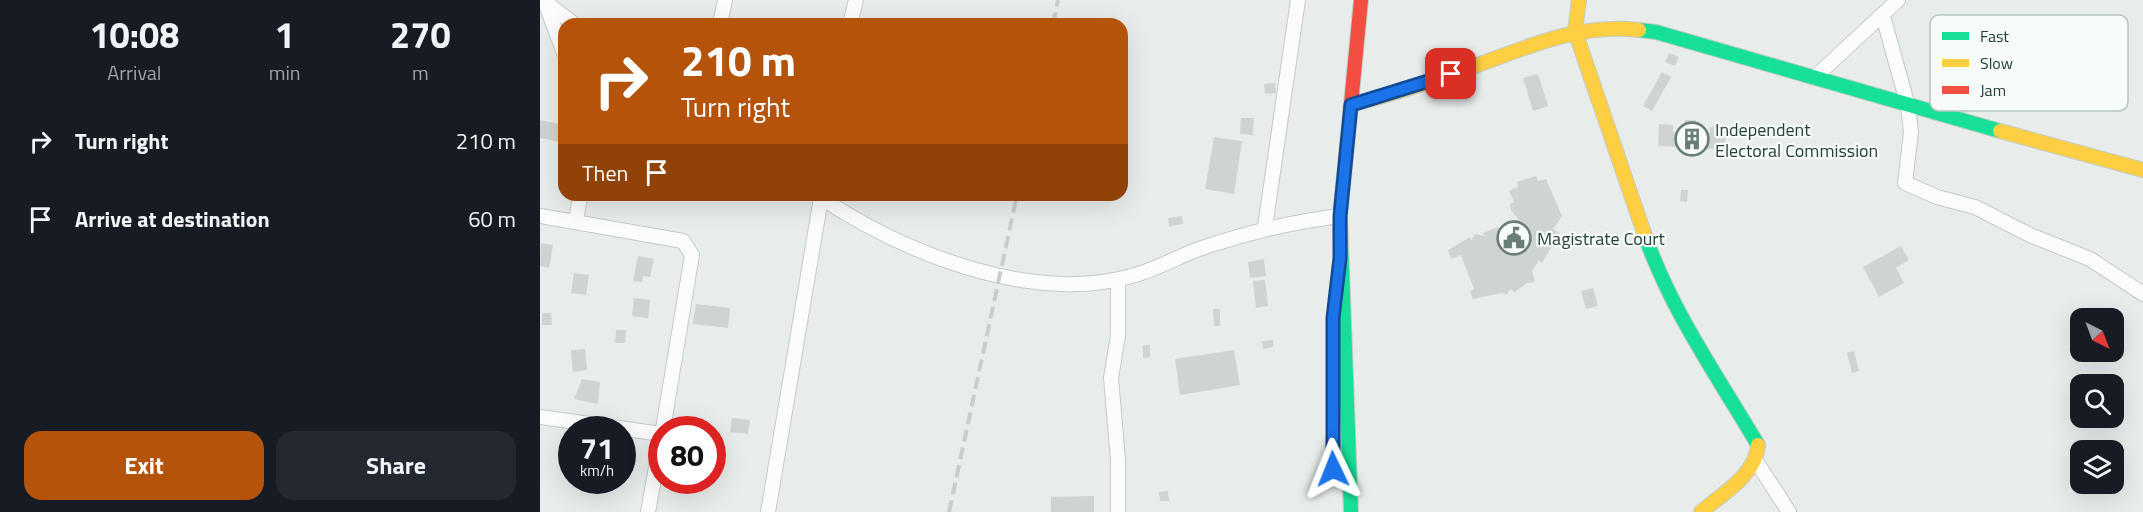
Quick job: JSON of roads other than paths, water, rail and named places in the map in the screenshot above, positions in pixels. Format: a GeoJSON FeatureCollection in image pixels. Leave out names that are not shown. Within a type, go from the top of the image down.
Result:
{"type":"FeatureCollection","features":[{"type":"Feature","properties":{"kind":"main road"},"geometry":{"type":"LineString","coordinates":[[1351,512],[1340,216],[1360,0]]}},
{"type":"Feature","properties":{"kind":"main road"},"geometry":{"type":"LineString","coordinates":[[1579,0],[1575,31],[1654,262],[1687,325],[1758,445],[1756,461],[1701,512]]}},
{"type":"Feature","properties":{"kind":"main road"},"geometry":{"type":"LineString","coordinates":[[1351,105],[1417,87],[1575,31],[1616,27],[1656,32],[1908,106],[2143,170]]}},
{"type":"Feature","properties":{"kind":"main road"},"geometry":{"type":"LineString","coordinates":[[1332,388],[1333,318],[1340,258]]}},
{"type":"Feature","properties":{"kind":"street"},"geometry":{"type":"LineString","coordinates":[[721,18],[725,0]]}},
{"type":"Feature","properties":{"kind":"street"},"geometry":{"type":"LineString","coordinates":[[852,18],[856,0]]}},
{"type":"Feature","properties":{"kind":"street"},"geometry":{"type":"LineString","coordinates":[[1265,227],[1298,0]]}},
{"type":"Feature","properties":{"kind":"street"},"geometry":{"type":"LineString","coordinates":[[1814,78],[1898,0]]}},
{"type":"Feature","properties":{"kind":"street"},"geometry":{"type":"LineString","coordinates":[[544,1],[566,18]]}},
{"type":"Feature","properties":{"kind":"street"},"geometry":{"type":"LineString","coordinates":[[544,1],[558,37]]}},
{"type":"Feature","properties":{"kind":"street"},"geometry":{"type":"LineString","coordinates":[[1883,16],[1908,106],[1911,132],[1905,183],[1937,197],[1975,207],[2030,235],[2090,259],[2143,294]]}},
{"type":"Feature","properties":{"kind":"street"},"geometry":{"type":"LineString","coordinates":[[576,222],[579,201]]}},
{"type":"Feature","properties":{"kind":"street"},"geometry":{"type":"LineString","coordinates":[[768,512],[818,201]]}},
{"type":"Feature","properties":{"kind":"street"},"geometry":{"type":"LineString","coordinates":[[828,201],[894,239],[959,264],[1052,284],[1084,284],[1118,280],[1265,227],[1340,216]]}},
{"type":"Feature","properties":{"kind":"street"},"geometry":{"type":"LineString","coordinates":[[540,216],[683,241],[691,251],[665,416]]}},
{"type":"Feature","properties":{"kind":"street"},"geometry":{"type":"LineString","coordinates":[[1118,280],[1118,336],[1111,378],[1118,460],[1118,512]]}},
{"type":"Feature","properties":{"kind":"street"},"geometry":{"type":"LineString","coordinates":[[540,417],[648,432]]}},
{"type":"Feature","properties":{"kind":"street"},"geometry":{"type":"LineString","coordinates":[[1756,461],[1789,512]]}},
{"type":"Feature","properties":{"kind":"street"},"geometry":{"type":"LineString","coordinates":[[648,512],[651,494]]}},
{"type":"Feature","properties":{"kind":"railway"},"geometry":{"type":"LineString","coordinates":[[1054,18],[1058,0]]}},
{"type":"Feature","properties":{"kind":"railway"},"geometry":{"type":"LineString","coordinates":[[949,512],[1016,201]]}},
{"type":"Feature","properties":{"kind":"place","name":"Independent Electoral Commission"},"geometry":{"type":"Point","coordinates":[1692,139]}},
{"type":"Feature","properties":{"kind":"place","name":"Magistrate Court"},"geometry":{"type":"Point","coordinates":[1514,238]}}]}
